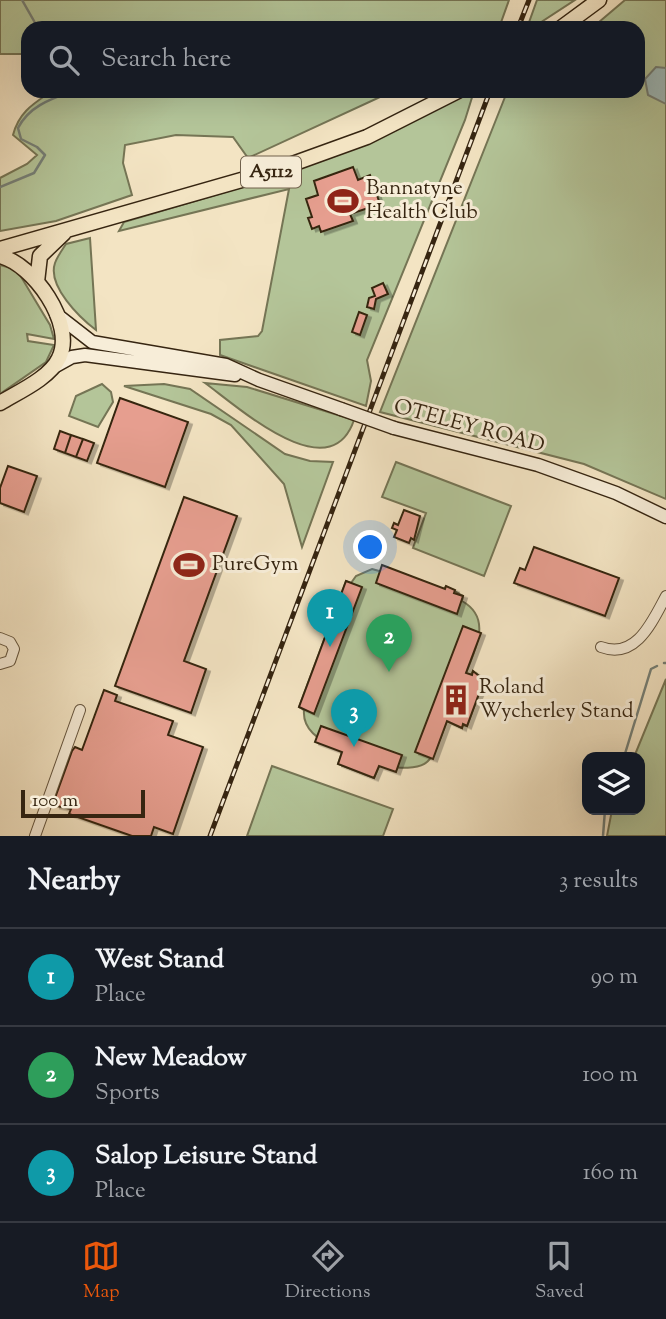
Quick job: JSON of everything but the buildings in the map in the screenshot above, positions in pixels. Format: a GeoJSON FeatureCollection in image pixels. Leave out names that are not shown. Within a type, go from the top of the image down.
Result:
{"type":"FeatureCollection","features":[{"type":"Feature","properties":{"kind":"main road"},"geometry":{"type":"LineString","coordinates":[[570,21],[599,0]]}},
{"type":"Feature","properties":{"kind":"main road","name":"A5112"},"geometry":{"type":"LineString","coordinates":[[0,249],[273,171],[367,137],[444,98]]}},
{"type":"Feature","properties":{"kind":"main road","name":"A5112"},"geometry":{"type":"LineString","coordinates":[[37,282],[37,268],[45,249],[74,228]]}},
{"type":"Feature","properties":{"kind":"main road"},"geometry":{"type":"LineString","coordinates":[[0,256],[21,264],[37,282],[56,313],[63,343],[54,367],[0,403]]}},
{"type":"Feature","properties":{"kind":"main road","name":"OTELEY ROAD"},"geometry":{"type":"LineString","coordinates":[[56,313],[92,342],[226,365],[259,380],[394,428],[522,460],[616,493],[665,518]]}},
{"type":"Feature","properties":{"kind":"main road","name":"OTELEY ROAD"},"geometry":{"type":"LineString","coordinates":[[54,367],[72,357],[85,355],[214,371],[259,380]]}},
{"type":"Feature","properties":{"kind":"street"},"geometry":{"type":"LineString","coordinates":[[601,647],[615,651],[629,649],[636,643],[666,596]]}},
{"type":"Feature","properties":{"kind":"street"},"geometry":{"type":"LineString","coordinates":[[0,638],[10,642],[14,649],[10,661],[0,664]]}},
{"type":"Feature","properties":{"kind":"street"},"geometry":{"type":"LineString","coordinates":[[35,836],[80,710]]}},
{"type":"Feature","properties":{"kind":"green space"},"geometry":{"type":"Polygon","coordinates":[[[0,0],[509,0],[502,21],[21,21],[21,54],[0,54],[0,0]]]}},
{"type":"Feature","properties":{"kind":"green space"},"geometry":{"type":"Polygon","coordinates":[[[537,0],[575,0],[543,21],[530,21],[537,0]]]}},
{"type":"Feature","properties":{"kind":"green space"},"geometry":{"type":"Polygon","coordinates":[[[625,0],[666,0],[666,499],[584,464],[380,412],[505,98],[645,98],[645,21],[600,21],[625,0]]]}},
{"type":"Feature","properties":{"kind":"green space"},"geometry":{"type":"Polygon","coordinates":[[[378,98],[248,158],[233,137],[176,135],[125,145],[123,163],[132,195],[56,221],[0,231],[0,178],[27,164],[37,155],[13,135],[19,120],[39,100],[378,98]]]}},
{"type":"Feature","properties":{"kind":"green space"},"geometry":{"type":"Polygon","coordinates":[[[456,98],[472,98],[367,360],[371,381],[366,406],[220,355],[220,340],[258,336],[262,331],[289,189],[119,231],[124,222],[256,183],[368,142],[456,98]]]}},
{"type":"Feature","properties":{"kind":"green space"},"geometry":{"type":"Polygon","coordinates":[[[90,238],[96,330],[66,301],[54,272],[56,261],[66,244],[90,238]]]}},
{"type":"Feature","properties":{"kind":"green space"},"geometry":{"type":"Polygon","coordinates":[[[0,265],[14,269],[20,275],[50,325],[54,339],[27,334],[28,341],[54,345],[46,362],[0,394],[0,265]]]}},
{"type":"Feature","properties":{"kind":"green space"},"geometry":{"type":"Polygon","coordinates":[[[205,383],[247,387],[354,420],[342,440],[325,447],[305,446],[260,424],[205,383]]]}},
{"type":"Feature","properties":{"kind":"green space"},"geometry":{"type":"Polygon","coordinates":[[[102,384],[111,392],[113,402],[98,427],[69,416],[76,396],[102,384]]]}},
{"type":"Feature","properties":{"kind":"green space"},"geometry":{"type":"Polygon","coordinates":[[[164,384],[190,389],[285,454],[310,461],[333,462],[302,547],[284,484],[231,425],[211,414],[124,386],[164,384]]]}},
{"type":"Feature","properties":{"kind":"green space"},"geometry":{"type":"Polygon","coordinates":[[[396,462],[511,506],[484,576],[413,548],[426,513],[382,497],[396,462]]]}},
{"type":"Feature","properties":{"kind":"green space"},"geometry":{"type":"Polygon","coordinates":[[[372,569],[444,589],[446,586],[463,596],[462,601],[477,616],[479,624],[477,643],[466,673],[471,675],[473,671],[484,680],[467,726],[463,725],[462,728],[447,721],[436,749],[426,763],[409,768],[379,766],[374,778],[338,764],[342,752],[311,731],[304,718],[304,710],[299,707],[346,581],[351,583],[356,576],[372,569]]]}},
{"type":"Feature","properties":{"kind":"green space"},"geometry":{"type":"Polygon","coordinates":[[[666,679],[666,836],[607,836],[611,815],[645,815],[645,752],[636,752],[666,679]]]}},
{"type":"Feature","properties":{"kind":"green space"},"geometry":{"type":"Polygon","coordinates":[[[272,766],[393,809],[383,836],[247,836],[272,766]]]}},
{"type":"Feature","properties":{"kind":"water"},"geometry":{"type":"Polygon","coordinates":[[[656,67],[666,68],[666,104],[648,95],[645,79],[656,67]]]}},
{"type":"Feature","properties":{"kind":"waterway"},"geometry":{"type":"LineString","coordinates":[[22,0],[34,21]]}},
{"type":"Feature","properties":{"kind":"waterway"},"geometry":{"type":"LineString","coordinates":[[0,187],[34,173],[45,155],[37,147],[21,139],[18,128],[34,109],[55,98]]}},
{"type":"Feature","properties":{"kind":"waterway"},"geometry":{"type":"LineString","coordinates":[[626,752],[651,669],[657,666]]}},
{"type":"Feature","properties":{"kind":"waterway"},"geometry":{"type":"LineString","coordinates":[[603,836],[605,815]]}},
{"type":"Feature","properties":{"kind":"railway"},"geometry":{"type":"LineString","coordinates":[[521,21],[529,0]]}},
{"type":"Feature","properties":{"kind":"railway"},"geometry":{"type":"LineString","coordinates":[[210,836],[487,98]]}},
{"type":"Feature","properties":{"kind":"place","name":"Bannatyne Health Club"},"geometry":{"type":"Point","coordinates":[343,201]}},
{"type":"Feature","properties":{"kind":"place","name":"PureGym"},"geometry":{"type":"Point","coordinates":[189,565]}},
{"type":"Feature","properties":{"kind":"place","name":"West Stand"},"geometry":{"type":"Point","coordinates":[330,647]}},
{"type":"Feature","properties":{"kind":"place","name":"New Meadow"},"geometry":{"type":"Point","coordinates":[389,672]}},
{"type":"Feature","properties":{"kind":"place","name":"Roland Wycherley Stand"},"geometry":{"type":"Point","coordinates":[456,700]}},
{"type":"Feature","properties":{"kind":"place","name":"Salop Leisure Stand"},"geometry":{"type":"Point","coordinates":[354,747]}}]}
